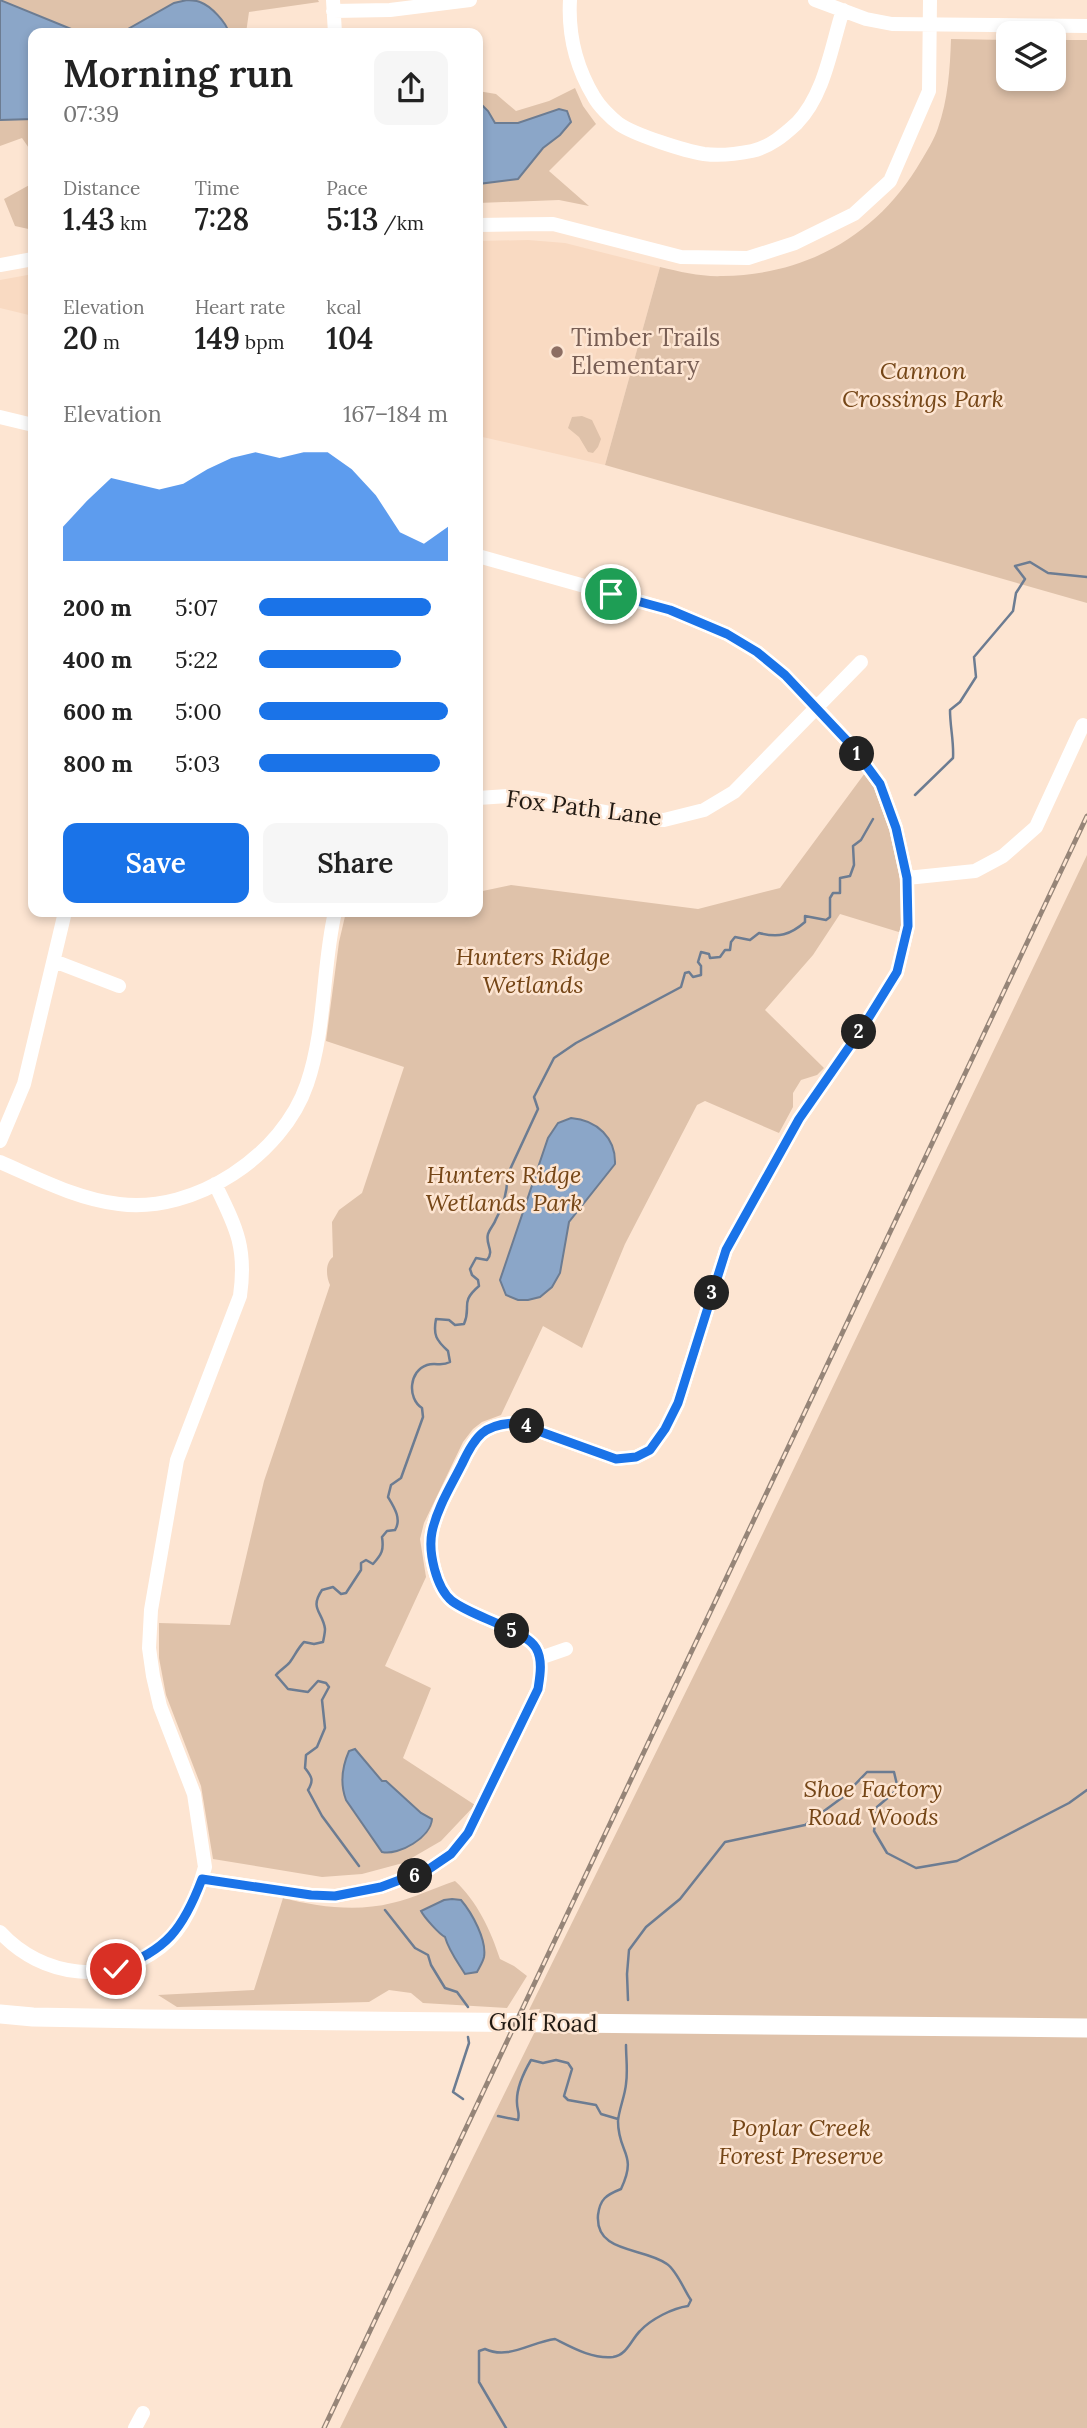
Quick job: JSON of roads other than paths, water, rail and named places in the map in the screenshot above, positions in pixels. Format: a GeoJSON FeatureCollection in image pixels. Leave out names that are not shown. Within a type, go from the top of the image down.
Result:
{"type":"FeatureCollection","features":[{"type":"Feature","properties":{"kind":"main road","name":"Golf Road"},"geometry":{"type":"LineString","coordinates":[[0,2014],[33,2017],[1087,2028]]}},
{"type":"Feature","properties":{"kind":"street"},"geometry":{"type":"LineString","coordinates":[[335,28],[333,5],[390,10],[470,0]]}},
{"type":"Feature","properties":{"kind":"street"},"geometry":{"type":"LineString","coordinates":[[570,0],[569,24],[577,61],[594,98],[618,124],[637,133],[704,154],[754,150],[777,140],[799,121],[819,89],[843,10]]}},
{"type":"Feature","properties":{"kind":"street"},"geometry":{"type":"LineString","coordinates":[[814,0],[866,19],[892,24],[1087,26]]}},
{"type":"Feature","properties":{"kind":"street"},"geometry":{"type":"LineString","coordinates":[[483,225],[553,225],[681,257],[748,258],[795,243],[854,214],[890,181],[929,91],[930,0]]}},
{"type":"Feature","properties":{"kind":"street"},"geometry":{"type":"LineString","coordinates":[[0,265],[28,260]]}},
{"type":"Feature","properties":{"kind":"street"},"geometry":{"type":"LineString","coordinates":[[0,417],[28,424]]}},
{"type":"Feature","properties":{"kind":"street"},"geometry":{"type":"LineString","coordinates":[[202,1879],[335,1896],[381,1887],[429,1869],[451,1854],[468,1833],[481,1812],[538,1689],[541,1676],[540,1658],[535,1646],[517,1633],[451,1600],[434,1572],[432,1535],[436,1517],[471,1444],[486,1428],[502,1423],[516,1423],[616,1459],[636,1457],[650,1450],[665,1429],[678,1403],[726,1250],[799,1119],[863,1027],[897,972],[908,926],[907,878],[896,828],[880,784],[852,746],[785,675],[757,652],[708,625],[670,610],[483,557]]}},
{"type":"Feature","properties":{"kind":"street","name":"Fox Path Lane"},"geometry":{"type":"LineString","coordinates":[[483,798],[508,796],[531,798],[636,818],[664,820],[704,810],[734,792],[861,662]]}},
{"type":"Feature","properties":{"kind":"street"},"geometry":{"type":"LineString","coordinates":[[907,878],[975,871],[1003,856],[1036,827],[1083,725]]}},
{"type":"Feature","properties":{"kind":"street"},"geometry":{"type":"LineString","coordinates":[[0,1141],[24,1084],[64,917]]}},
{"type":"Feature","properties":{"kind":"street"},"geometry":{"type":"LineString","coordinates":[[0,1162],[79,1196],[121,1205],[163,1203],[183,1198],[215,1184],[262,1153],[285,1128],[307,1084],[315,1051],[334,917]]}},
{"type":"Feature","properties":{"kind":"street"},"geometry":{"type":"LineString","coordinates":[[54,961],[119,986]]}},
{"type":"Feature","properties":{"kind":"street"},"geometry":{"type":"LineString","coordinates":[[0,1932],[23,1954],[48,1965],[82,1972],[116,1969],[140,1960],[162,1945],[180,1926],[202,1879],[205,1867],[194,1794],[160,1706],[149,1648],[151,1610],[177,1460],[240,1296],[243,1276],[240,1237],[215,1184]]}},
{"type":"Feature","properties":{"kind":"street"},"geometry":{"type":"LineString","coordinates":[[540,1658],[566,1649]]}},
{"type":"Feature","properties":{"kind":"street"},"geometry":{"type":"LineString","coordinates":[[135,2428],[143,2413]]}},
{"type":"Feature","properties":{"kind":"water"},"geometry":{"type":"Polygon","coordinates":[[[0,0],[69,28],[28,28],[28,119],[0,120],[0,0]]]}},
{"type":"Feature","properties":{"kind":"water"},"geometry":{"type":"Polygon","coordinates":[[[198,1],[209,7],[226,28],[130,28],[174,3],[198,1]]]}},
{"type":"Feature","properties":{"kind":"water"},"geometry":{"type":"Polygon","coordinates":[[[483,106],[495,123],[518,123],[559,109],[567,111],[571,122],[543,148],[518,179],[483,183],[483,106]]]}},
{"type":"Feature","properties":{"kind":"water"},"geometry":{"type":"Polygon","coordinates":[[[571,1118],[589,1122],[603,1132],[612,1146],[615,1164],[569,1222],[560,1273],[552,1287],[540,1297],[518,1300],[506,1295],[500,1280],[548,1138],[558,1123],[571,1118]]]}},
{"type":"Feature","properties":{"kind":"water"},"geometry":{"type":"Polygon","coordinates":[[[355,1749],[382,1781],[386,1781],[421,1813],[432,1819],[426,1832],[413,1844],[397,1851],[382,1852],[346,1800],[342,1782],[343,1769],[349,1751],[355,1749]]]}},
{"type":"Feature","properties":{"kind":"water"},"geometry":{"type":"Polygon","coordinates":[[[452,1899],[461,1900],[481,1935],[484,1957],[477,1972],[465,1974],[445,1937],[421,1911],[452,1899]]]}},
{"type":"Feature","properties":{"kind":"waterway"},"geometry":{"type":"LineString","coordinates":[[915,795],[953,758],[950,710],[960,702],[976,677],[974,657],[1013,611],[1016,593],[1025,579],[1015,566],[1030,562],[1048,573],[1087,577]]}},
{"type":"Feature","properties":{"kind":"waterway"},"geometry":{"type":"LineString","coordinates":[[359,1866],[322,1816],[308,1790],[312,1781],[305,1768],[306,1755],[317,1747],[325,1728],[322,1700],[329,1687],[318,1681],[308,1692],[288,1689],[276,1675],[290,1662],[304,1642],[323,1642],[325,1629],[317,1606],[322,1590],[333,1587],[341,1594],[346,1593],[361,1570],[361,1563],[366,1560],[373,1564],[382,1552],[382,1537],[397,1526],[396,1513],[388,1497],[391,1485],[401,1478],[423,1417],[422,1408],[414,1398],[412,1385],[421,1368],[450,1362],[448,1351],[436,1337],[436,1319],[449,1320],[455,1325],[464,1324],[469,1297],[479,1286],[470,1269],[476,1258],[487,1260],[489,1256],[488,1234],[503,1204],[507,1176],[538,1109],[534,1097],[554,1058],[576,1043],[681,987],[685,973],[689,972],[693,977],[701,975],[698,962],[701,952],[709,954],[710,958],[720,957],[725,950],[730,950],[735,937],[750,940],[759,933],[784,934],[805,922],[805,916],[826,920],[830,917],[830,898],[833,893],[840,893],[840,878],[850,876],[854,865],[853,846],[861,840],[873,819]]}},
{"type":"Feature","properties":{"kind":"waterway"},"geometry":{"type":"LineString","coordinates":[[628,2000],[629,1950],[646,1927],[680,1899],[725,1842],[805,1825],[843,1797],[867,1772],[894,1772],[898,1789],[877,1807],[874,1831],[887,1853],[916,1868],[957,1861],[1069,1803],[1087,1790]]}},
{"type":"Feature","properties":{"kind":"waterway"},"geometry":{"type":"LineString","coordinates":[[385,1910],[415,1948],[428,1955],[445,1988],[457,1992],[468,2007]]}},
{"type":"Feature","properties":{"kind":"waterway"},"geometry":{"type":"LineString","coordinates":[[463,2099],[453,2092],[469,2043],[468,2037]]}},
{"type":"Feature","properties":{"kind":"waterway"},"geometry":{"type":"LineString","coordinates":[[506,2428],[479,2382],[479,2351],[485,2349],[503,2353],[555,2339],[590,2355],[618,2356],[650,2322],[688,2306],[691,2300],[671,2267],[657,2259],[612,2243],[604,2237],[599,2228],[600,2205],[608,2196],[621,2189],[628,2168],[618,2121],[627,2079],[626,2045]]}},
{"type":"Feature","properties":{"kind":"waterway"},"geometry":{"type":"LineString","coordinates":[[498,2116],[518,2120],[518,2092],[531,2060],[543,2063],[556,2060],[568,2063],[572,2069],[564,2096],[568,2100],[596,2105],[601,2114],[618,2119]]}},
{"type":"Feature","properties":{"kind":"railway"},"geometry":{"type":"LineString","coordinates":[[324,2428],[1087,816]]}},
{"type":"Feature","properties":{"kind":"place","name":"Timber Trails Elementary"},"geometry":{"type":"Point","coordinates":[557,352]}},
{"type":"Feature","properties":{"kind":"park label","name":"Cannon Crossings Park"},"geometry":{"type":"Point","coordinates":[923,385]}},
{"type":"Feature","properties":{"kind":"park label","name":"Hunters Ridge Wetlands"},"geometry":{"type":"Point","coordinates":[533,971]}},
{"type":"Feature","properties":{"kind":"park label","name":"Hunters Ridge Wetlands Park"},"geometry":{"type":"Point","coordinates":[504,1189]}},
{"type":"Feature","properties":{"kind":"park label","name":"Shoe Factory Road Woods"},"geometry":{"type":"Point","coordinates":[873,1803]}},
{"type":"Feature","properties":{"kind":"park label","name":"Poplar Creek Forest Preserve"},"geometry":{"type":"Point","coordinates":[801,2142]}}]}
